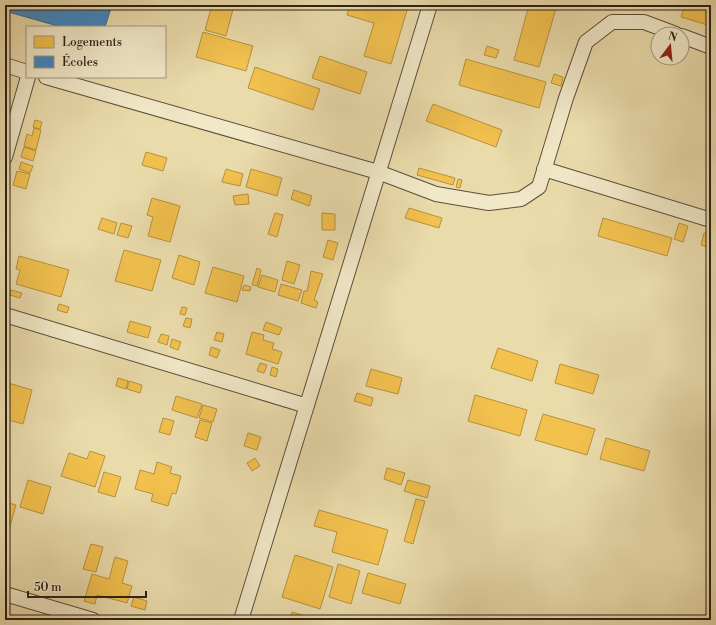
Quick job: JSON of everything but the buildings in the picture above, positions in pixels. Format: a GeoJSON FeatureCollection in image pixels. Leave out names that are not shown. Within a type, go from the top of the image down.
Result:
{"type":"FeatureCollection","features":[{"type":"Feature","properties":{"kind":"street"},"geometry":{"type":"LineString","coordinates":[[242,620],[306,406],[430,5]]}},
{"type":"Feature","properties":{"kind":"street"},"geometry":{"type":"LineString","coordinates":[[49,78],[378,172],[436,194],[489,203],[521,199],[539,187],[566,98],[586,42],[612,22],[644,22],[655,26]]}},
{"type":"Feature","properties":{"kind":"street"},"geometry":{"type":"LineString","coordinates":[[690,39],[711,47]]}},
{"type":"Feature","properties":{"kind":"street"},"geometry":{"type":"LineString","coordinates":[[5,65],[26,72]]}},
{"type":"Feature","properties":{"kind":"street"},"geometry":{"type":"LineString","coordinates":[[5,157],[28,78]]}},
{"type":"Feature","properties":{"kind":"street"},"geometry":{"type":"LineString","coordinates":[[544,169],[711,220]]}},
{"type":"Feature","properties":{"kind":"street"},"geometry":{"type":"LineString","coordinates":[[5,315],[306,406]]}},
{"type":"Feature","properties":{"kind":"street"},"geometry":{"type":"LineString","coordinates":[[5,594],[93,620]]}}]}
